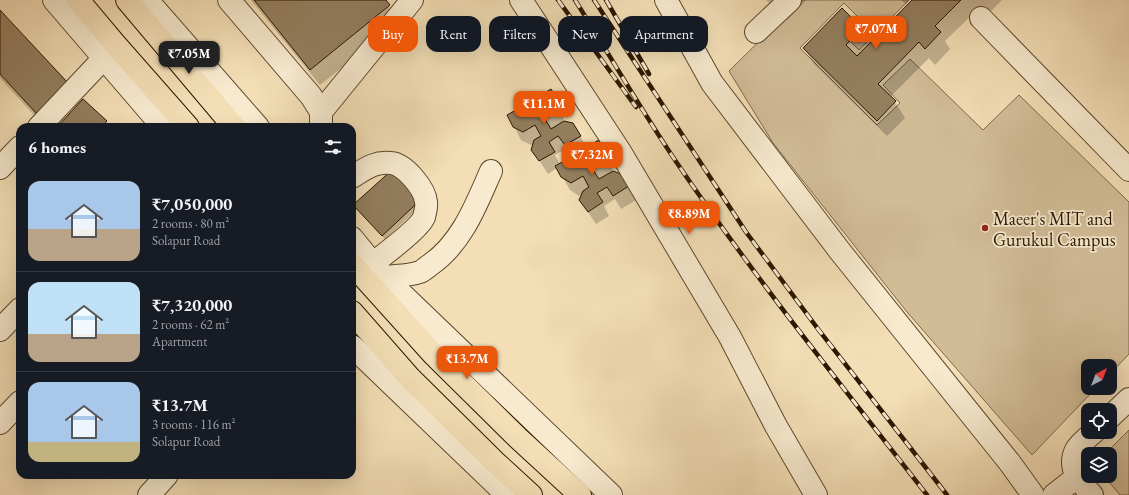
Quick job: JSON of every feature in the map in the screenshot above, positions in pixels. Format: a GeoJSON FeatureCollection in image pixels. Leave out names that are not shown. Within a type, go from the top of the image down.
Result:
{"type":"FeatureCollection","features":[{"type":"Feature","properties":{"kind":"highway"},"geometry":{"type":"LineString","coordinates":[[78,0],[184,123]]}},
{"type":"Feature","properties":{"kind":"highway"},"geometry":{"type":"LineString","coordinates":[[127,0],[231,123]]}},
{"type":"Feature","properties":{"kind":"highway"},"geometry":{"type":"LineString","coordinates":[[367,272],[433,354],[518,438],[580,495]]}},
{"type":"Feature","properties":{"kind":"highway"},"geometry":{"type":"LineString","coordinates":[[356,316],[409,376],[494,462],[522,494]]}},
{"type":"Feature","properties":{"kind":"street"},"geometry":{"type":"LineString","coordinates":[[54,0],[160,123]]}},
{"type":"Feature","properties":{"kind":"street"},"geometry":{"type":"LineString","coordinates":[[146,0],[254,123]]}},
{"type":"Feature","properties":{"kind":"street"},"geometry":{"type":"LineString","coordinates":[[229,0],[311,96],[321,119],[412,0]]}},
{"type":"Feature","properties":{"kind":"street"},"geometry":{"type":"LineString","coordinates":[[521,0],[621,154],[730,336],[776,426],[816,495]]}},
{"type":"Feature","properties":{"kind":"street"},"geometry":{"type":"LineString","coordinates":[[666,0],[712,83],[839,250],[1005,457],[1032,495]]}},
{"type":"Feature","properties":{"kind":"street"},"geometry":{"type":"LineString","coordinates":[[756,32],[790,0]]}},
{"type":"Feature","properties":{"kind":"street"},"geometry":{"type":"LineString","coordinates":[[981,18],[1129,170]]}},
{"type":"Feature","properties":{"kind":"street"},"geometry":{"type":"LineString","coordinates":[[43,123],[104,58]]}},
{"type":"Feature","properties":{"kind":"street"},"geometry":{"type":"LineString","coordinates":[[0,168],[16,151]]}},
{"type":"Feature","properties":{"kind":"street"},"geometry":{"type":"LineString","coordinates":[[356,175],[374,164],[392,162],[401,166],[422,189],[427,203],[423,218],[411,232],[367,272]]}},
{"type":"Feature","properties":{"kind":"street"},"geometry":{"type":"LineString","coordinates":[[367,272],[420,272],[441,257],[461,232],[491,171]]}},
{"type":"Feature","properties":{"kind":"street"},"geometry":{"type":"LineString","coordinates":[[356,247],[367,272],[611,495]]}},
{"type":"Feature","properties":{"kind":"street"},"geometry":{"type":"LineString","coordinates":[[0,330],[16,313]]}},
{"type":"Feature","properties":{"kind":"street"},"geometry":{"type":"LineString","coordinates":[[356,349],[522,494]]}},
{"type":"Feature","properties":{"kind":"street"},"geometry":{"type":"LineString","coordinates":[[1117,410],[1129,398]]}},
{"type":"Feature","properties":{"kind":"street"},"geometry":{"type":"LineString","coordinates":[[0,423],[16,406]]}},
{"type":"Feature","properties":{"kind":"street"},"geometry":{"type":"LineString","coordinates":[[1087,439],[1076,449],[1072,464],[1078,480],[1092,495]]}},
{"type":"Feature","properties":{"kind":"street"},"geometry":{"type":"LineString","coordinates":[[1054,495],[1077,477]]}},
{"type":"Feature","properties":{"kind":"street"},"geometry":{"type":"LineString","coordinates":[[149,495],[163,479]]}},
{"type":"Feature","properties":{"kind":"shaded area","name":"Maeer's MIT and Gurukul Campus"},"geometry":{"type":"Polygon","coordinates":[[[801,0],[909,0],[859,50],[851,42],[866,25],[844,3],[800,48],[877,125],[900,103],[883,85],[910,59],[983,130],[1019,95],[1129,202],[1129,354],[1117,367],[1117,359],[1081,359],[1081,395],[1089,395],[1032,455],[907,312],[773,143],[729,71],[801,0]]]}},
{"type":"Feature","properties":{"kind":"shaded area"},"geometry":{"type":"Polygon","coordinates":[[[1129,430],[1129,495],[1120,495],[1110,483],[1117,483],[1117,447],[1112,447],[1129,430]]]}},
{"type":"Feature","properties":{"kind":"building"},"geometry":{"type":"Polygon","coordinates":[[[254,0],[386,0],[390,5],[376,16],[368,16],[368,23],[310,70],[254,0]]]}},
{"type":"Feature","properties":{"kind":"building"},"geometry":{"type":"Polygon","coordinates":[[[912,0],[961,0],[935,26],[941,32],[925,49],[919,42],[878,84],[896,101],[877,121],[803,48],[842,8],[862,28],[846,45],[857,56],[912,0]]]}},
{"type":"Feature","properties":{"kind":"building"},"geometry":{"type":"Polygon","coordinates":[[[0,10],[69,84],[37,114],[0,74],[0,10]]]}},
{"type":"Feature","properties":{"kind":"building"},"geometry":{"type":"Polygon","coordinates":[[[551,89],[557,99],[556,113],[545,119],[551,129],[564,121],[573,123],[581,136],[565,145],[558,136],[549,142],[555,152],[539,161],[531,150],[534,140],[541,136],[535,125],[523,132],[513,127],[507,115],[525,105],[530,114],[538,108],[533,100],[551,89]]]}},
{"type":"Feature","properties":{"kind":"building"},"geometry":{"type":"Polygon","coordinates":[[[83,99],[107,121],[105,123],[61,123],[83,99]]]}},
{"type":"Feature","properties":{"kind":"building"},"geometry":{"type":"Polygon","coordinates":[[[599,140],[605,150],[604,163],[593,170],[599,179],[613,171],[621,174],[629,186],[613,196],[607,187],[597,193],[603,202],[588,212],[579,200],[583,191],[589,187],[583,176],[571,183],[561,177],[555,166],[573,156],[579,164],[587,159],[581,150],[599,140]]]}},
{"type":"Feature","properties":{"kind":"building"},"geometry":{"type":"Polygon","coordinates":[[[403,160],[431,190],[382,236],[356,208],[356,202],[403,160]]]}},
{"type":"Feature","properties":{"kind":"railway"},"geometry":{"type":"LineString","coordinates":[[558,0],[636,107]]}},
{"type":"Feature","properties":{"kind":"railway"},"geometry":{"type":"LineString","coordinates":[[575,0],[651,123],[707,206],[799,331],[927,495]]}},
{"type":"Feature","properties":{"kind":"railway"},"geometry":{"type":"LineString","coordinates":[[594,0],[746,232],[818,329],[947,495]]}},
{"type":"Feature","properties":{"kind":"railway"},"geometry":{"type":"LineString","coordinates":[[606,0],[649,74]]}},
{"type":"Feature","properties":{"kind":"place","name":"Maeer's MIT and Gurukul Campus"},"geometry":{"type":"Point","coordinates":[985,228]}}]}
